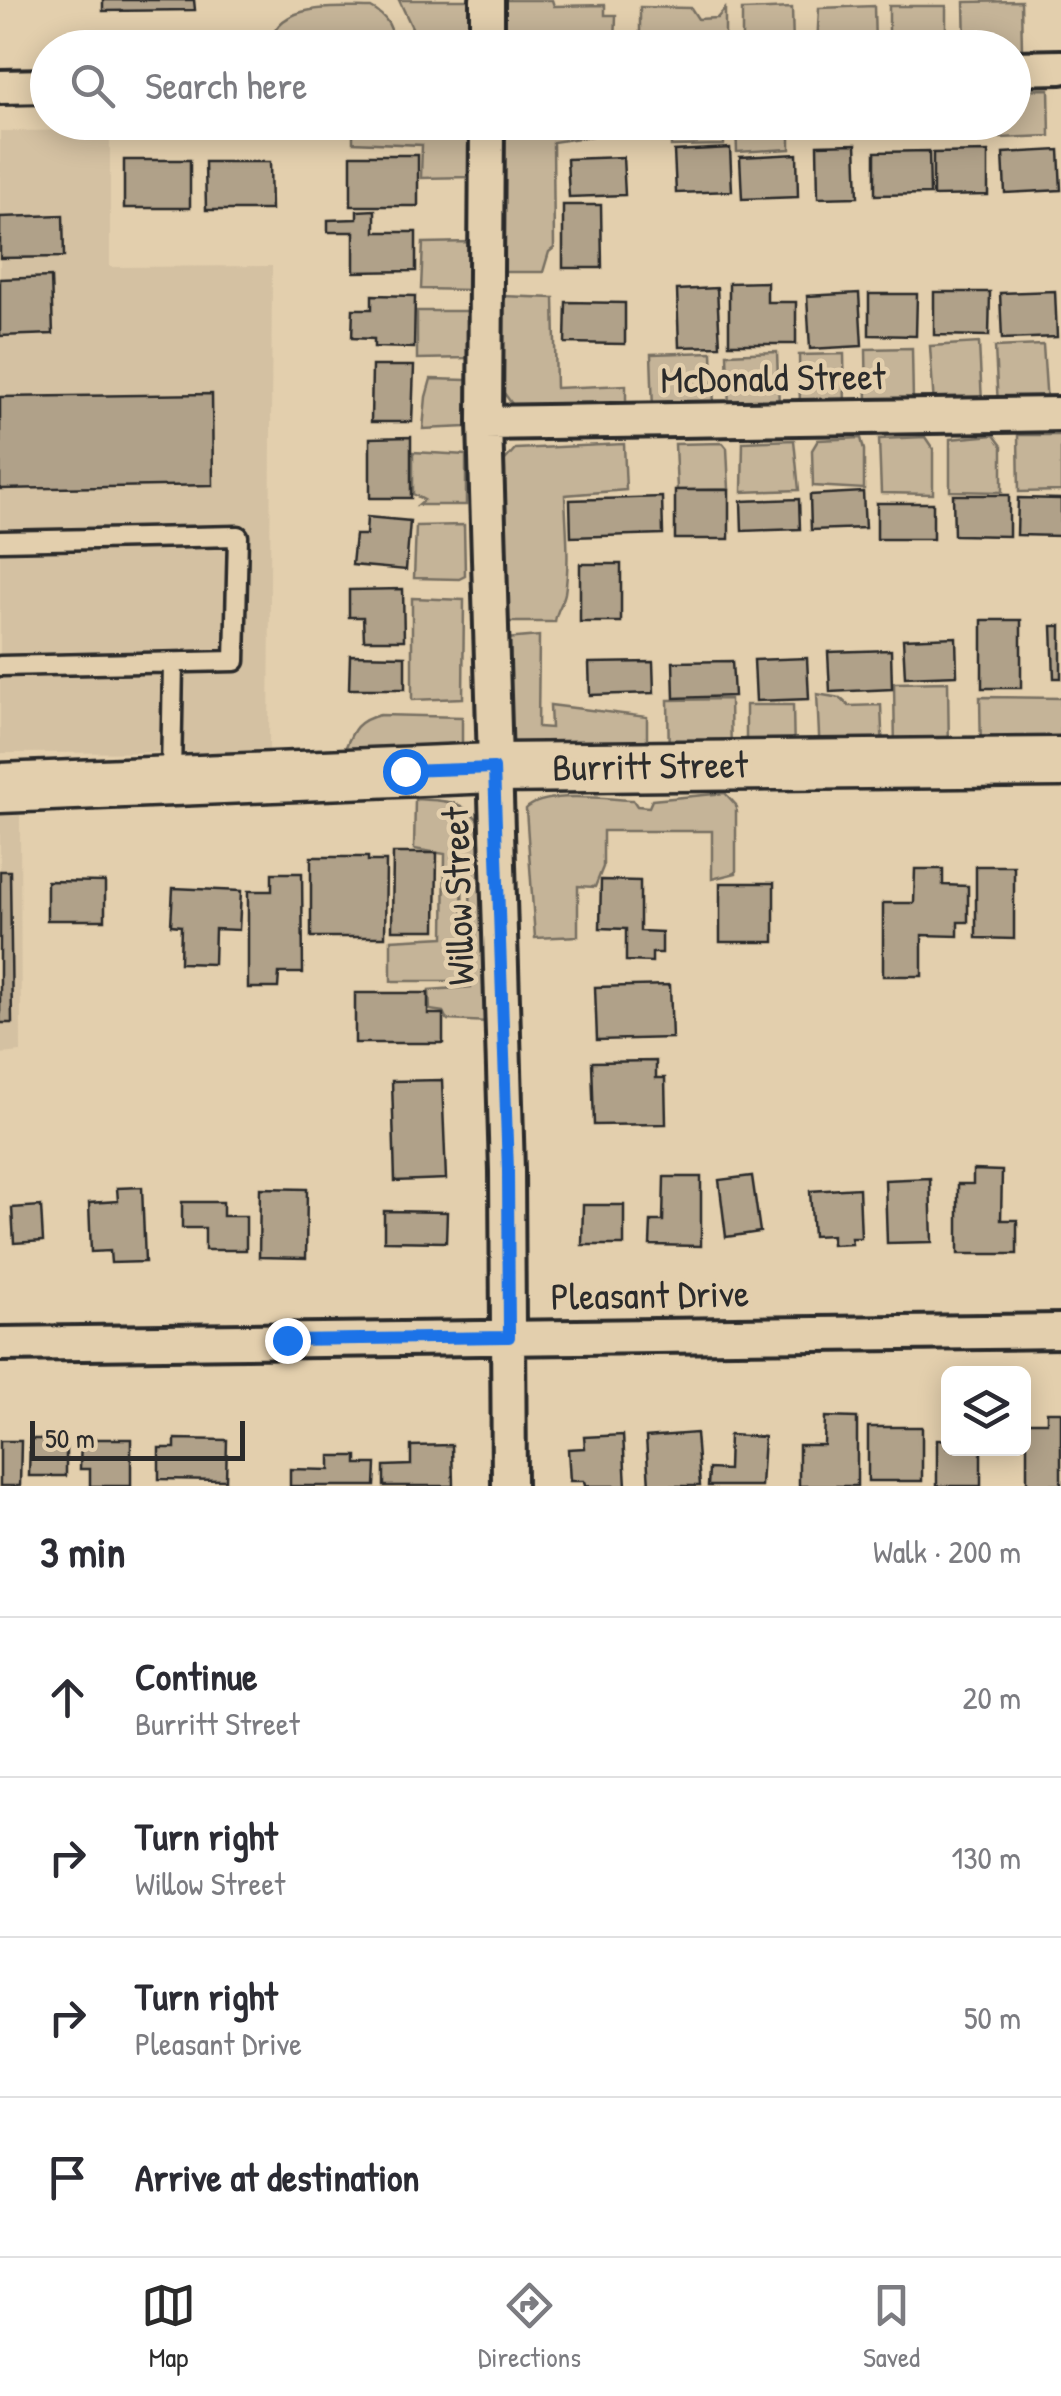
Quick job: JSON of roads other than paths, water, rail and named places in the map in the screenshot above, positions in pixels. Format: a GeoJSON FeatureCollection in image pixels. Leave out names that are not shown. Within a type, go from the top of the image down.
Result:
{"type":"FeatureCollection","features":[{"type":"Feature","properties":{"kind":"street"},"geometry":{"type":"LineString","coordinates":[[487,30],[488,0]]}},
{"type":"Feature","properties":{"kind":"street"},"geometry":{"type":"LineString","coordinates":[[1031,68],[1061,67]]}},
{"type":"Feature","properties":{"kind":"street"},"geometry":{"type":"LineString","coordinates":[[0,87],[30,86]]}},
{"type":"Feature","properties":{"kind":"street","name":"Willow Street"},"geometry":{"type":"LineString","coordinates":[[486,140],[485,422],[508,1170],[509,1486]]}},
{"type":"Feature","properties":{"kind":"street","name":"McDonald Street"},"geometry":{"type":"LineString","coordinates":[[485,422],[1061,414]]}},
{"type":"Feature","properties":{"kind":"street","name":"Burritt Street"},"geometry":{"type":"LineString","coordinates":[[0,788],[494,768],[1061,762]]}},
{"type":"Feature","properties":{"kind":"street","name":"Pleasant Drive"},"geometry":{"type":"LineString","coordinates":[[0,1344],[1061,1332]]}},
{"type":"Feature","properties":{"kind":"lane"},"geometry":{"type":"LineString","coordinates":[[0,541],[238,536],[235,661],[0,666]]}},
{"type":"Feature","properties":{"kind":"lane"},"geometry":{"type":"LineString","coordinates":[[171,780],[172,663]]}}]}
